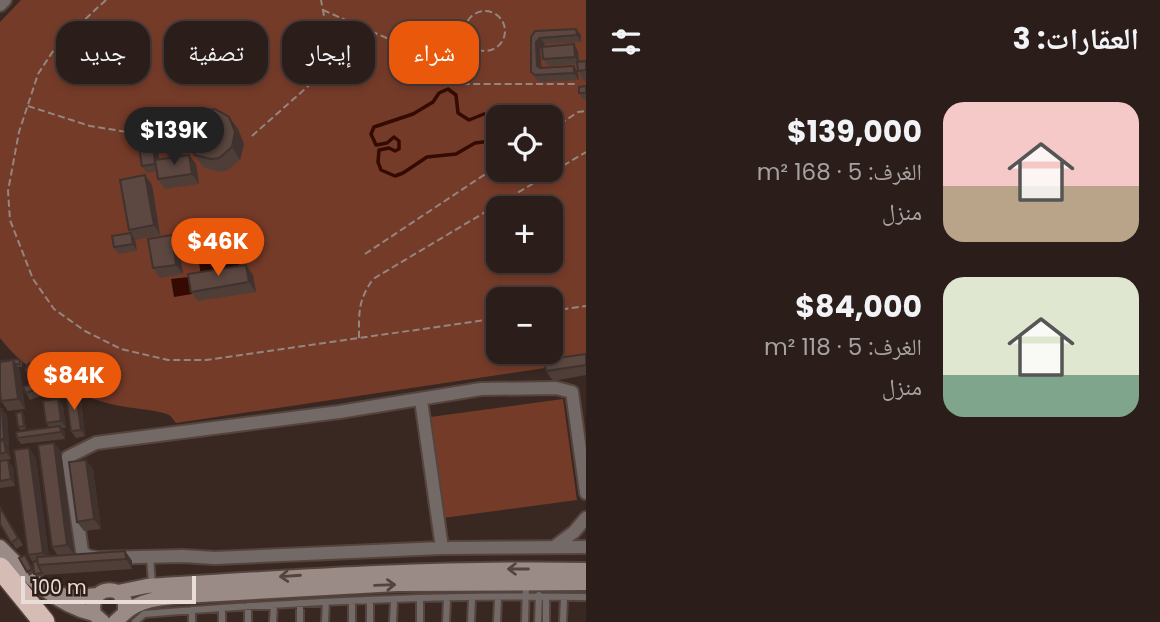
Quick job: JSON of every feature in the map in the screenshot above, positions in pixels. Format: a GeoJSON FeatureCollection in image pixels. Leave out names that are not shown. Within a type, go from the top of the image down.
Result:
{"type":"FeatureCollection","features":[{"type":"Feature","properties":{"kind":"highway"},"geometry":{"type":"LineString","coordinates":[[0,568],[44,622]]}},
{"type":"Feature","properties":{"kind":"street"},"geometry":{"type":"LineString","coordinates":[[0,5],[5,0]]}},
{"type":"Feature","properties":{"kind":"street"},"geometry":{"type":"LineString","coordinates":[[586,493],[572,392],[556,388],[481,389],[340,412],[96,443],[68,457],[82,551],[87,556],[98,558],[215,558],[442,548],[586,547]]}},
{"type":"Feature","properties":{"kind":"street"},"geometry":{"type":"LineString","coordinates":[[421,400],[442,548]]}},
{"type":"Feature","properties":{"kind":"street"},"geometry":{"type":"LineString","coordinates":[[554,547],[574,533],[586,518]]}},
{"type":"Feature","properties":{"kind":"street"},"geometry":{"type":"LineString","coordinates":[[0,547],[49,593],[66,604],[99,618]]}},
{"type":"Feature","properties":{"kind":"street"},"geometry":{"type":"LineString","coordinates":[[49,593],[75,597],[97,595],[107,590],[118,592],[152,586],[411,570],[586,570]]}},
{"type":"Feature","properties":{"kind":"street"},"geometry":{"type":"LineString","coordinates":[[124,619],[131,607],[149,600],[182,596],[362,585],[535,591],[586,583]]}},
{"type":"Feature","properties":{"kind":"street"},"geometry":{"type":"LineString","coordinates":[[118,592],[125,601],[124,619]]}},
{"type":"Feature","properties":{"kind":"street"},"geometry":{"type":"LineString","coordinates":[[97,595],[92,604],[99,618]]}},
{"type":"Feature","properties":{"kind":"lane"},"geometry":{"type":"LineString","coordinates":[[150,556],[152,586]]}},
{"type":"Feature","properties":{"kind":"lane"},"geometry":{"type":"LineString","coordinates":[[525,622],[535,591]]}},
{"type":"Feature","properties":{"kind":"lane"},"geometry":{"type":"LineString","coordinates":[[535,591],[538,622]]}},
{"type":"Feature","properties":{"kind":"lane"},"geometry":{"type":"LineString","coordinates":[[535,591],[546,622]]}},
{"type":"Feature","properties":{"kind":"lane"},"geometry":{"type":"LineString","coordinates":[[124,619],[144,614],[248,606],[498,597],[535,591],[564,597],[586,597]]}},
{"type":"Feature","properties":{"kind":"lane"},"geometry":{"type":"LineString","coordinates":[[497,622],[498,597]]}},
{"type":"Feature","properties":{"kind":"lane"},"geometry":{"type":"LineString","coordinates":[[563,622],[564,597]]}},
{"type":"Feature","properties":{"kind":"lane"},"geometry":{"type":"LineString","coordinates":[[446,622],[447,598]]}},
{"type":"Feature","properties":{"kind":"lane"},"geometry":{"type":"LineString","coordinates":[[471,622],[472,598]]}},
{"type":"Feature","properties":{"kind":"lane"},"geometry":{"type":"LineString","coordinates":[[419,622],[421,599]]}},
{"type":"Feature","properties":{"kind":"lane"},"geometry":{"type":"LineString","coordinates":[[393,622],[394,600]]}},
{"type":"Feature","properties":{"kind":"lane"},"geometry":{"type":"LineString","coordinates":[[352,601],[352,622]]}},
{"type":"Feature","properties":{"kind":"lane"},"geometry":{"type":"LineString","coordinates":[[370,601],[370,622]]}},
{"type":"Feature","properties":{"kind":"lane"},"geometry":{"type":"LineString","coordinates":[[326,603],[326,622]]}},
{"type":"Feature","properties":{"kind":"lane"},"geometry":{"type":"LineString","coordinates":[[300,604],[300,622]]}},
{"type":"Feature","properties":{"kind":"lane"},"geometry":{"type":"LineString","coordinates":[[273,622],[274,605]]}},
{"type":"Feature","properties":{"kind":"lane"},"geometry":{"type":"LineString","coordinates":[[248,606],[248,622]]}},
{"type":"Feature","properties":{"kind":"lane"},"geometry":{"type":"LineString","coordinates":[[222,608],[222,622]]}},
{"type":"Feature","properties":{"kind":"lane"},"geometry":{"type":"LineString","coordinates":[[192,610],[192,622]]}},
{"type":"Feature","properties":{"kind":"lane"},"geometry":{"type":"LineString","coordinates":[[166,612],[166,622]]}},
{"type":"Feature","properties":{"kind":"path"},"geometry":{"type":"LineString","coordinates":[[106,0],[57,45],[38,74],[26,105],[8,191],[10,220],[33,279],[54,309],[121,349],[167,360],[205,360],[486,320]]}},
{"type":"Feature","properties":{"kind":"path"},"geometry":{"type":"LineString","coordinates":[[252,136],[333,64],[321,0]]}},
{"type":"Feature","properties":{"kind":"path"},"geometry":{"type":"LineString","coordinates":[[323,10],[389,39]]}},
{"type":"Feature","properties":{"kind":"path"},"geometry":{"type":"LineString","coordinates":[[480,12],[495,15],[504,27],[501,42],[489,51],[474,48],[466,38],[465,28],[468,21],[480,12]]}},
{"type":"Feature","properties":{"kind":"path"},"geometry":{"type":"LineString","coordinates":[[479,84],[576,83]]}},
{"type":"Feature","properties":{"kind":"path"},"geometry":{"type":"LineString","coordinates":[[26,105],[90,126],[177,140]]}},
{"type":"Feature","properties":{"kind":"path"},"geometry":{"type":"LineString","coordinates":[[563,122],[578,112],[586,111]]}},
{"type":"Feature","properties":{"kind":"path"},"geometry":{"type":"LineString","coordinates":[[359,338],[359,306],[363,293],[373,279],[586,152]]}},
{"type":"Feature","properties":{"kind":"path"},"geometry":{"type":"LineString","coordinates":[[365,254],[486,174]]}},
{"type":"Feature","properties":{"kind":"path"},"geometry":{"type":"LineString","coordinates":[[563,309],[586,306]]}},
{"type":"Feature","properties":{"kind":"shaded area"},"geometry":{"type":"Polygon","coordinates":[[[21,0],[586,0],[586,362],[176,423],[164,413],[99,401],[67,389],[23,362],[0,338],[0,22],[21,0]]]}},
{"type":"Feature","properties":{"kind":"shaded area"},"geometry":{"type":"Polygon","coordinates":[[[237,250],[241,275],[202,282],[198,256],[237,250]]]}},
{"type":"Feature","properties":{"kind":"shaded area"},"geometry":{"type":"Polygon","coordinates":[[[189,277],[192,294],[174,297],[171,279],[189,277]]]}},
{"type":"Feature","properties":{"kind":"shaded area"},"geometry":{"type":"Polygon","coordinates":[[[563,399],[577,500],[443,518],[430,417],[563,399]]]}},
{"type":"Feature","properties":{"kind":"building"},"geometry":{"type":"Polygon","coordinates":[[[576,29],[577,35],[540,38],[536,42],[537,66],[574,66],[574,73],[535,75],[531,72],[531,37],[535,31],[576,29]]]}},
{"type":"Feature","properties":{"kind":"building"},"geometry":{"type":"Polygon","coordinates":[[[574,44],[575,57],[543,59],[542,47],[574,44]]]}},
{"type":"Feature","properties":{"kind":"building"},"geometry":{"type":"Polygon","coordinates":[[[586,61],[586,70],[578,71],[577,62],[586,61]]]}},
{"type":"Feature","properties":{"kind":"building"},"geometry":{"type":"Polygon","coordinates":[[[586,86],[586,93],[579,93],[579,87],[586,86]]]}},
{"type":"Feature","properties":{"kind":"building"},"geometry":{"type":"Polygon","coordinates":[[[215,109],[229,117],[235,132],[232,147],[219,158],[195,155],[185,140],[186,123],[198,111],[215,109]]]}},
{"type":"Feature","properties":{"kind":"building"},"geometry":{"type":"Polygon","coordinates":[[[153,145],[155,164],[142,166],[139,147],[153,145]]]}},
{"type":"Feature","properties":{"kind":"building"},"geometry":{"type":"Polygon","coordinates":[[[189,155],[192,174],[158,179],[155,160],[189,155]]]}},
{"type":"Feature","properties":{"kind":"building"},"geometry":{"type":"Polygon","coordinates":[[[145,175],[154,225],[129,230],[120,180],[145,175]]]}},
{"type":"Feature","properties":{"kind":"building"},"geometry":{"type":"Polygon","coordinates":[[[237,222],[239,237],[178,247],[175,232],[237,222]]]}},
{"type":"Feature","properties":{"kind":"building"},"geometry":{"type":"Polygon","coordinates":[[[131,233],[133,244],[114,247],[112,236],[131,233]]]}},
{"type":"Feature","properties":{"kind":"building"},"geometry":{"type":"Polygon","coordinates":[[[172,235],[176,265],[153,268],[148,239],[172,235]]]}},
{"type":"Feature","properties":{"kind":"building"},"geometry":{"type":"Polygon","coordinates":[[[246,265],[249,282],[191,292],[188,274],[246,265]]]}},
{"type":"Feature","properties":{"kind":"building"},"geometry":{"type":"Polygon","coordinates":[[[586,354],[586,365],[546,371],[545,364],[563,364],[563,357],[586,354]]]}},
{"type":"Feature","properties":{"kind":"building"},"geometry":{"type":"Polygon","coordinates":[[[19,359],[20,364],[15,364],[13,360],[0,362],[0,361],[19,359]]]}},
{"type":"Feature","properties":{"kind":"building"},"geometry":{"type":"Polygon","coordinates":[[[13,360],[18,399],[1,401],[0,362],[13,360]]]}},
{"type":"Feature","properties":{"kind":"building"},"geometry":{"type":"Polygon","coordinates":[[[29,363],[43,371],[39,378],[25,370],[29,363]]]}},
{"type":"Feature","properties":{"kind":"building"},"geometry":{"type":"Polygon","coordinates":[[[45,378],[48,385],[26,393],[23,387],[45,378]]]}},
{"type":"Feature","properties":{"kind":"building"},"geometry":{"type":"Polygon","coordinates":[[[76,393],[81,430],[71,431],[66,395],[76,393]]]}},
{"type":"Feature","properties":{"kind":"building"},"geometry":{"type":"Polygon","coordinates":[[[58,399],[61,421],[46,423],[43,401],[58,399]]]}},
{"type":"Feature","properties":{"kind":"building"},"geometry":{"type":"Polygon","coordinates":[[[2,409],[4,439],[0,439],[2,409]]]}},
{"type":"Feature","properties":{"kind":"building"},"geometry":{"type":"Polygon","coordinates":[[[22,412],[24,426],[18,427],[16,413],[22,412]]]}},
{"type":"Feature","properties":{"kind":"building"},"geometry":{"type":"Polygon","coordinates":[[[60,426],[61,432],[17,438],[16,432],[60,426]]]}},
{"type":"Feature","properties":{"kind":"building"},"geometry":{"type":"Polygon","coordinates":[[[4,440],[6,452],[0,454],[0,441],[4,440]]]}},
{"type":"Feature","properties":{"kind":"building"},"geometry":{"type":"Polygon","coordinates":[[[54,443],[67,545],[52,547],[38,445],[54,443]]]}},
{"type":"Feature","properties":{"kind":"building"},"geometry":{"type":"Polygon","coordinates":[[[29,448],[43,553],[28,555],[14,450],[29,448]]]}},
{"type":"Feature","properties":{"kind":"building"},"geometry":{"type":"Polygon","coordinates":[[[8,460],[11,479],[0,481],[0,461],[8,460]]]}},
{"type":"Feature","properties":{"kind":"building"},"geometry":{"type":"Polygon","coordinates":[[[86,460],[94,519],[77,522],[69,462],[86,460]]]}},
{"type":"Feature","properties":{"kind":"building"},"geometry":{"type":"Polygon","coordinates":[[[0,507],[18,538],[11,543],[0,524],[0,507]]]}},
{"type":"Feature","properties":{"kind":"building"},"geometry":{"type":"Polygon","coordinates":[[[125,551],[126,559],[38,565],[37,557],[125,551]]]}},
{"type":"Feature","properties":{"kind":"building"},"geometry":{"type":"Polygon","coordinates":[[[25,555],[32,569],[27,572],[19,558],[25,555]]]}},
{"type":"Feature","properties":{"kind":"building"},"geometry":{"type":"Polygon","coordinates":[[[37,561],[42,573],[34,574],[33,562],[37,561]]]}},
{"type":"Feature","properties":{"kind":"waterway"},"geometry":{"type":"LineString","coordinates":[[486,115],[469,120],[458,113],[456,95],[448,89],[413,114],[374,127],[371,134],[376,145],[387,143],[394,137],[399,141],[399,149],[395,151],[389,148],[379,150],[378,162],[381,170],[395,176],[427,157],[456,154],[475,143],[486,142]]}}]}
